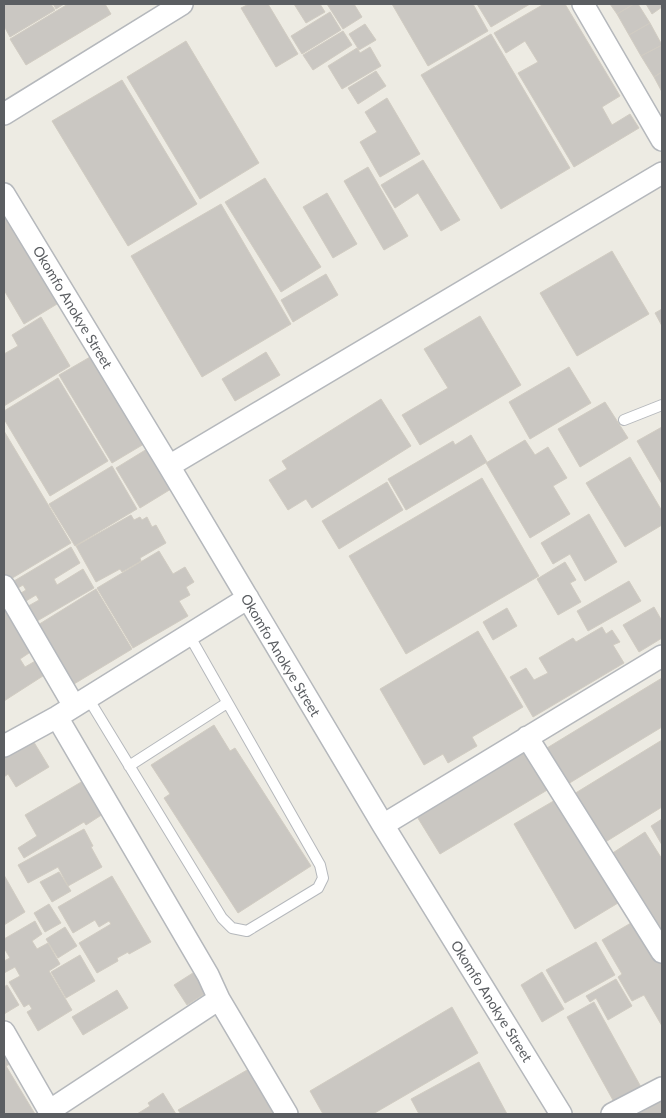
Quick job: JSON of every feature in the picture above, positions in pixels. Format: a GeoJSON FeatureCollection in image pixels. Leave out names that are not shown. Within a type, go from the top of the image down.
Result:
{"type":"FeatureCollection","features":[{"type":"Feature","properties":{"kind":"street"},"geometry":{"type":"LineString","coordinates":[[4,114],[182,4]]}},
{"type":"Feature","properties":{"kind":"street"},"geometry":{"type":"LineString","coordinates":[[583,4],[662,140]]}},
{"type":"Feature","properties":{"kind":"street"},"geometry":{"type":"LineString","coordinates":[[169,466],[662,173]]}},
{"type":"Feature","properties":{"kind":"street","name":"Okomfo Anokye Street"},"geometry":{"type":"LineString","coordinates":[[4,194],[555,1112]]}},
{"type":"Feature","properties":{"kind":"street"},"geometry":{"type":"LineString","coordinates":[[4,586],[73,707],[219,999],[287,1114]]}},
{"type":"Feature","properties":{"kind":"street"},"geometry":{"type":"LineString","coordinates":[[4,746],[73,707],[248,598]]}},
{"type":"Feature","properties":{"kind":"street"},"geometry":{"type":"LineString","coordinates":[[383,825],[662,656]]}},
{"type":"Feature","properties":{"kind":"street"},"geometry":{"type":"LineString","coordinates":[[527,738],[662,952]]}},
{"type":"Feature","properties":{"kind":"street"},"geometry":{"type":"LineString","coordinates":[[4,1032],[50,1113],[219,999]]}},
{"type":"Feature","properties":{"kind":"street"},"geometry":{"type":"LineString","coordinates":[[612,1114],[662,1088]]}},
{"type":"Feature","properties":{"kind":"lane"},"geometry":{"type":"LineString","coordinates":[[624,420],[662,406]]}},
{"type":"Feature","properties":{"kind":"lane"},"geometry":{"type":"LineString","coordinates":[[73,707],[129,766],[222,918],[232,928],[247,931],[318,888],[323,878],[320,865],[189,635]]}},
{"type":"Feature","properties":{"kind":"lane"},"geometry":{"type":"LineString","coordinates":[[129,766],[227,702]]}},
{"type":"Feature","properties":{"kind":"building"},"geometry":{"type":"Polygon","coordinates":[[[4,4],[51,4],[55,10],[10,37],[4,26],[4,4]]]}},
{"type":"Feature","properties":{"kind":"building"},"geometry":{"type":"Polygon","coordinates":[[[53,4],[64,4],[56,9],[53,4]]]}},
{"type":"Feature","properties":{"kind":"building"},"geometry":{"type":"Polygon","coordinates":[[[68,4],[105,4],[111,14],[26,65],[10,39],[68,4]]]}},
{"type":"Feature","properties":{"kind":"building"},"geometry":{"type":"Polygon","coordinates":[[[249,4],[268,4],[298,54],[276,67],[241,8],[249,4]]]}},
{"type":"Feature","properties":{"kind":"building"},"geometry":{"type":"Polygon","coordinates":[[[294,4],[320,4],[325,12],[306,23],[294,4]]]}},
{"type":"Feature","properties":{"kind":"building"},"geometry":{"type":"Polygon","coordinates":[[[327,4],[354,4],[362,17],[343,29],[327,4]]]}},
{"type":"Feature","properties":{"kind":"building"},"geometry":{"type":"Polygon","coordinates":[[[392,4],[473,4],[488,31],[428,66],[392,4]]]}},
{"type":"Feature","properties":{"kind":"building"},"geometry":{"type":"Polygon","coordinates":[[[477,4],[530,4],[491,27],[477,4]]]}},
{"type":"Feature","properties":{"kind":"building"},"geometry":{"type":"Polygon","coordinates":[[[544,4],[565,4],[620,96],[602,107],[612,125],[630,114],[639,128],[574,167],[518,73],[538,62],[525,41],[506,53],[494,33],[544,4]]]}},
{"type":"Feature","properties":{"kind":"building"},"geometry":{"type":"Polygon","coordinates":[[[610,4],[634,4],[617,14],[610,4]]]}},
{"type":"Feature","properties":{"kind":"building"},"geometry":{"type":"Polygon","coordinates":[[[634,4],[638,4],[650,23],[629,35],[617,14],[634,4]]]}},
{"type":"Feature","properties":{"kind":"building"},"geometry":{"type":"Polygon","coordinates":[[[646,4],[662,4],[662,7],[652,14],[646,4]]]}},
{"type":"Feature","properties":{"kind":"building"},"geometry":{"type":"Polygon","coordinates":[[[330,12],[341,30],[302,54],[291,36],[330,12]]]}},
{"type":"Feature","properties":{"kind":"building"},"geometry":{"type":"Polygon","coordinates":[[[650,23],[662,45],[641,56],[629,35],[650,23]]]}},
{"type":"Feature","properties":{"kind":"building"},"geometry":{"type":"Polygon","coordinates":[[[365,24],[376,40],[359,50],[349,34],[365,24]]]}},
{"type":"Feature","properties":{"kind":"building"},"geometry":{"type":"Polygon","coordinates":[[[343,31],[352,45],[313,70],[303,55],[343,31]]]}},
{"type":"Feature","properties":{"kind":"building"},"geometry":{"type":"Polygon","coordinates":[[[491,34],[570,168],[501,209],[421,75],[491,34]]]}},
{"type":"Feature","properties":{"kind":"building"},"geometry":{"type":"Polygon","coordinates":[[[186,41],[259,163],[200,199],[127,77],[186,41]]]}},
{"type":"Feature","properties":{"kind":"building"},"geometry":{"type":"Polygon","coordinates":[[[662,45],[662,72],[654,77],[641,56],[662,45]]]}},
{"type":"Feature","properties":{"kind":"building"},"geometry":{"type":"Polygon","coordinates":[[[370,47],[381,66],[342,89],[328,66],[357,48],[360,53],[370,47]]]}},
{"type":"Feature","properties":{"kind":"building"},"geometry":{"type":"Polygon","coordinates":[[[376,71],[386,86],[358,104],[348,88],[376,71]]]}},
{"type":"Feature","properties":{"kind":"building"},"geometry":{"type":"Polygon","coordinates":[[[662,72],[662,92],[654,77],[662,72]]]}},
{"type":"Feature","properties":{"kind":"building"},"geometry":{"type":"Polygon","coordinates":[[[122,80],[197,204],[128,246],[52,121],[122,80]]]}},
{"type":"Feature","properties":{"kind":"building"},"geometry":{"type":"Polygon","coordinates":[[[387,98],[420,154],[380,177],[360,142],[377,132],[365,112],[387,98]]]}},
{"type":"Feature","properties":{"kind":"building"},"geometry":{"type":"Polygon","coordinates":[[[423,160],[460,220],[441,231],[418,193],[395,208],[381,185],[423,160]]]}},
{"type":"Feature","properties":{"kind":"building"},"geometry":{"type":"Polygon","coordinates":[[[368,167],[408,236],[384,250],[344,181],[368,167]]]}},
{"type":"Feature","properties":{"kind":"building"},"geometry":{"type":"Polygon","coordinates":[[[265,178],[321,267],[281,292],[225,202],[265,178]]]}},
{"type":"Feature","properties":{"kind":"building"},"geometry":{"type":"Polygon","coordinates":[[[327,193],[357,244],[333,258],[303,207],[327,193]]]}},
{"type":"Feature","properties":{"kind":"building"},"geometry":{"type":"Polygon","coordinates":[[[4,203],[62,301],[24,324],[4,290],[4,203]]]}},
{"type":"Feature","properties":{"kind":"building"},"geometry":{"type":"Polygon","coordinates":[[[221,204],[291,324],[202,377],[131,256],[221,204]]]}},
{"type":"Feature","properties":{"kind":"building"},"geometry":{"type":"Polygon","coordinates":[[[612,251],[649,314],[577,356],[540,293],[612,251]]]}},
{"type":"Feature","properties":{"kind":"building"},"geometry":{"type":"Polygon","coordinates":[[[326,274],[338,295],[293,322],[281,300],[326,274]]]}},
{"type":"Feature","properties":{"kind":"building"},"geometry":{"type":"Polygon","coordinates":[[[662,309],[662,326],[655,313],[662,309]]]}},
{"type":"Feature","properties":{"kind":"building"},"geometry":{"type":"Polygon","coordinates":[[[480,316],[521,385],[420,445],[402,415],[448,388],[424,349],[480,316]]]}},
{"type":"Feature","properties":{"kind":"building"},"geometry":{"type":"Polygon","coordinates":[[[41,317],[70,366],[4,406],[4,354],[18,346],[12,335],[41,317]]]}},
{"type":"Feature","properties":{"kind":"building"},"geometry":{"type":"Polygon","coordinates":[[[266,352],[280,375],[235,401],[222,379],[266,352]]]}},
{"type":"Feature","properties":{"kind":"building"},"geometry":{"type":"Polygon","coordinates":[[[97,353],[149,441],[112,463],[59,375],[97,353]]]}},
{"type":"Feature","properties":{"kind":"building"},"geometry":{"type":"Polygon","coordinates":[[[569,367],[591,403],[530,439],[509,402],[569,367]]]}},
{"type":"Feature","properties":{"kind":"building"},"geometry":{"type":"Polygon","coordinates":[[[58,378],[108,461],[50,496],[4,419],[4,411],[58,378]]]}},
{"type":"Feature","properties":{"kind":"building"},"geometry":{"type":"Polygon","coordinates":[[[381,399],[411,446],[312,508],[306,499],[288,510],[269,480],[287,469],[282,461],[381,399]]]}},
{"type":"Feature","properties":{"kind":"building"},"geometry":{"type":"Polygon","coordinates":[[[605,402],[628,438],[580,467],[558,429],[605,402]]]}},
{"type":"Feature","properties":{"kind":"building"},"geometry":{"type":"Polygon","coordinates":[[[662,427],[662,484],[637,441],[662,427]]]}},
{"type":"Feature","properties":{"kind":"building"},"geometry":{"type":"Polygon","coordinates":[[[4,431],[71,543],[4,583],[4,431]]]}},
{"type":"Feature","properties":{"kind":"building"},"geometry":{"type":"Polygon","coordinates":[[[471,435],[487,462],[406,510],[388,479],[453,441],[455,445],[471,435]]]}},
{"type":"Feature","properties":{"kind":"building"},"geometry":{"type":"Polygon","coordinates":[[[525,440],[535,455],[548,447],[567,478],[553,486],[570,514],[530,538],[486,463],[525,440]]]}},
{"type":"Feature","properties":{"kind":"building"},"geometry":{"type":"Polygon","coordinates":[[[147,449],[171,489],[140,508],[116,468],[147,449]]]}},
{"type":"Feature","properties":{"kind":"building"},"geometry":{"type":"Polygon","coordinates":[[[630,457],[662,511],[662,525],[625,547],[586,483],[630,457]]]}},
{"type":"Feature","properties":{"kind":"building"},"geometry":{"type":"Polygon","coordinates":[[[112,466],[137,509],[75,546],[49,504],[112,466]]]}},
{"type":"Feature","properties":{"kind":"building"},"geometry":{"type":"Polygon","coordinates":[[[482,478],[539,576],[406,654],[349,556],[482,478]]]}},
{"type":"Feature","properties":{"kind":"building"},"geometry":{"type":"Polygon","coordinates":[[[387,482],[403,510],[339,549],[322,521],[387,482]]]}},
{"type":"Feature","properties":{"kind":"building"},"geometry":{"type":"Polygon","coordinates":[[[589,514],[617,562],[585,581],[570,554],[553,564],[541,543],[589,514]]]}},
{"type":"Feature","properties":{"kind":"building"},"geometry":{"type":"Polygon","coordinates":[[[131,515],[134,520],[140,517],[142,520],[147,517],[152,527],[156,525],[166,543],[140,558],[141,561],[122,572],[120,569],[96,582],[76,546],[131,515]]]}},
{"type":"Feature","properties":{"kind":"building"},"geometry":{"type":"Polygon","coordinates":[[[71,547],[80,563],[54,579],[57,585],[83,569],[94,588],[32,624],[23,609],[39,600],[36,595],[21,604],[16,596],[26,590],[23,585],[13,591],[9,584],[71,547]]]}},
{"type":"Feature","properties":{"kind":"building"},"geometry":{"type":"Polygon","coordinates":[[[159,551],[173,574],[185,567],[194,582],[186,587],[190,595],[179,601],[188,616],[133,648],[97,588],[159,551]]]}},
{"type":"Feature","properties":{"kind":"building"},"geometry":{"type":"Polygon","coordinates":[[[565,562],[576,580],[570,583],[581,602],[558,615],[537,579],[565,562]]]}},
{"type":"Feature","properties":{"kind":"building"},"geometry":{"type":"Polygon","coordinates":[[[629,581],[641,601],[588,631],[577,611],[629,581]]]}},
{"type":"Feature","properties":{"kind":"building"},"geometry":{"type":"Polygon","coordinates":[[[96,589],[132,649],[69,687],[33,628],[96,589]]]}},
{"type":"Feature","properties":{"kind":"building"},"geometry":{"type":"Polygon","coordinates":[[[4,607],[32,651],[20,659],[25,667],[37,660],[46,674],[4,701],[4,607]]]}},
{"type":"Feature","properties":{"kind":"building"},"geometry":{"type":"Polygon","coordinates":[[[654,607],[662,621],[662,638],[639,652],[623,625],[654,607]]]}},
{"type":"Feature","properties":{"kind":"building"},"geometry":{"type":"Polygon","coordinates":[[[507,608],[517,626],[493,640],[483,622],[507,608]]]}},
{"type":"Feature","properties":{"kind":"building"},"geometry":{"type":"Polygon","coordinates":[[[602,627],[606,634],[612,630],[620,642],[613,645],[624,663],[533,717],[510,677],[526,668],[534,680],[548,673],[539,658],[573,638],[576,642],[602,627]]]}},
{"type":"Feature","properties":{"kind":"building"},"geometry":{"type":"Polygon","coordinates":[[[478,631],[523,707],[472,737],[477,746],[448,763],[443,754],[424,765],[380,689],[478,631]]]}},
{"type":"Feature","properties":{"kind":"building"},"geometry":{"type":"Polygon","coordinates":[[[662,678],[662,727],[563,787],[542,751],[662,678]]]}},
{"type":"Feature","properties":{"kind":"building"},"geometry":{"type":"Polygon","coordinates":[[[214,725],[230,751],[235,748],[311,866],[238,913],[164,798],[170,794],[151,765],[214,725]]]}},
{"type":"Feature","properties":{"kind":"building"},"geometry":{"type":"Polygon","coordinates":[[[32,739],[49,767],[16,787],[8,774],[4,777],[4,755],[32,739]]]}},
{"type":"Feature","properties":{"kind":"building"},"geometry":{"type":"Polygon","coordinates":[[[662,740],[662,807],[599,846],[569,797],[662,740]]]}},
{"type":"Feature","properties":{"kind":"building"},"geometry":{"type":"Polygon","coordinates":[[[526,750],[549,789],[440,854],[416,815],[526,750]]]}},
{"type":"Feature","properties":{"kind":"building"},"geometry":{"type":"Polygon","coordinates":[[[83,781],[103,814],[86,825],[84,822],[24,858],[18,848],[37,836],[25,815],[83,781]]]}},
{"type":"Feature","properties":{"kind":"building"},"geometry":{"type":"Polygon","coordinates":[[[557,799],[618,903],[575,929],[514,824],[557,799]]]}},
{"type":"Feature","properties":{"kind":"building"},"geometry":{"type":"Polygon","coordinates":[[[662,819],[662,845],[651,826],[662,819]]]}},
{"type":"Feature","properties":{"kind":"building"},"geometry":{"type":"Polygon","coordinates":[[[84,829],[102,867],[68,886],[58,867],[28,883],[18,865],[84,829]]]}},
{"type":"Feature","properties":{"kind":"building"},"geometry":{"type":"Polygon","coordinates":[[[645,832],[662,859],[662,943],[608,856],[645,832]]]}},
{"type":"Feature","properties":{"kind":"building"},"geometry":{"type":"Polygon","coordinates":[[[59,872],[71,891],[52,902],[40,882],[59,872]]]}},
{"type":"Feature","properties":{"kind":"building"},"geometry":{"type":"Polygon","coordinates":[[[4,875],[25,912],[4,925],[4,875]]]}},
{"type":"Feature","properties":{"kind":"building"},"geometry":{"type":"Polygon","coordinates":[[[112,876],[151,942],[117,958],[118,961],[97,973],[79,943],[111,924],[109,921],[99,927],[95,920],[73,933],[58,907],[112,876]]]}},
{"type":"Feature","properties":{"kind":"building"},"geometry":{"type":"Polygon","coordinates":[[[49,904],[61,923],[45,932],[34,913],[49,904]]]}},
{"type":"Feature","properties":{"kind":"building"},"geometry":{"type":"Polygon","coordinates":[[[636,920],[662,964],[662,1026],[644,995],[632,1001],[618,977],[622,974],[602,940],[636,920]]]}},
{"type":"Feature","properties":{"kind":"building"},"geometry":{"type":"Polygon","coordinates":[[[35,921],[42,934],[32,941],[37,949],[48,943],[60,964],[49,971],[72,1010],[38,1031],[27,1012],[32,1009],[29,1004],[24,1007],[9,982],[20,976],[15,967],[4,973],[4,961],[10,958],[4,948],[4,939],[35,921]]]}},
{"type":"Feature","properties":{"kind":"building"},"geometry":{"type":"Polygon","coordinates":[[[65,927],[77,946],[58,958],[46,939],[65,927]]]}},
{"type":"Feature","properties":{"kind":"building"},"geometry":{"type":"Polygon","coordinates":[[[596,942],[615,975],[565,1003],[546,970],[596,942]]]}},
{"type":"Feature","properties":{"kind":"building"},"geometry":{"type":"Polygon","coordinates":[[[80,955],[95,981],[66,998],[51,972],[80,955]]]}},
{"type":"Feature","properties":{"kind":"building"},"geometry":{"type":"Polygon","coordinates":[[[196,971],[209,991],[187,1005],[174,985],[196,971]]]}},
{"type":"Feature","properties":{"kind":"building"},"geometry":{"type":"Polygon","coordinates":[[[542,972],[564,1009],[542,1022],[521,985],[542,972]]]}},
{"type":"Feature","properties":{"kind":"building"},"geometry":{"type":"Polygon","coordinates":[[[616,979],[632,1006],[608,1020],[596,998],[590,1002],[586,996],[616,979]]]}},
{"type":"Feature","properties":{"kind":"building"},"geometry":{"type":"Polygon","coordinates":[[[7,985],[19,1005],[4,1014],[4,987],[7,985]]]}},
{"type":"Feature","properties":{"kind":"building"},"geometry":{"type":"Polygon","coordinates":[[[117,990],[128,1008],[83,1035],[72,1017],[117,990]]]}},
{"type":"Feature","properties":{"kind":"building"},"geometry":{"type":"Polygon","coordinates":[[[594,1002],[641,1087],[614,1102],[567,1017],[594,1002]]]}},
{"type":"Feature","properties":{"kind":"building"},"geometry":{"type":"Polygon","coordinates":[[[452,1007],[478,1053],[373,1114],[323,1114],[310,1091],[452,1007]]]}},
{"type":"Feature","properties":{"kind":"building"},"geometry":{"type":"Polygon","coordinates":[[[4,1038],[17,1060],[6,1066],[35,1114],[4,1114],[4,1038]]]}},
{"type":"Feature","properties":{"kind":"building"},"geometry":{"type":"Polygon","coordinates":[[[479,1062],[507,1114],[419,1114],[411,1099],[479,1062]]]}},
{"type":"Feature","properties":{"kind":"building"},"geometry":{"type":"Polygon","coordinates":[[[254,1066],[282,1114],[181,1114],[178,1110],[254,1066]]]}},
{"type":"Feature","properties":{"kind":"building"},"geometry":{"type":"Polygon","coordinates":[[[163,1093],[176,1114],[137,1114],[150,1106],[148,1103],[163,1093]]]}},
{"type":"Feature","properties":{"kind":"building"},"geometry":{"type":"Polygon","coordinates":[[[662,1096],[662,1114],[632,1114],[662,1096]]]}}]}
